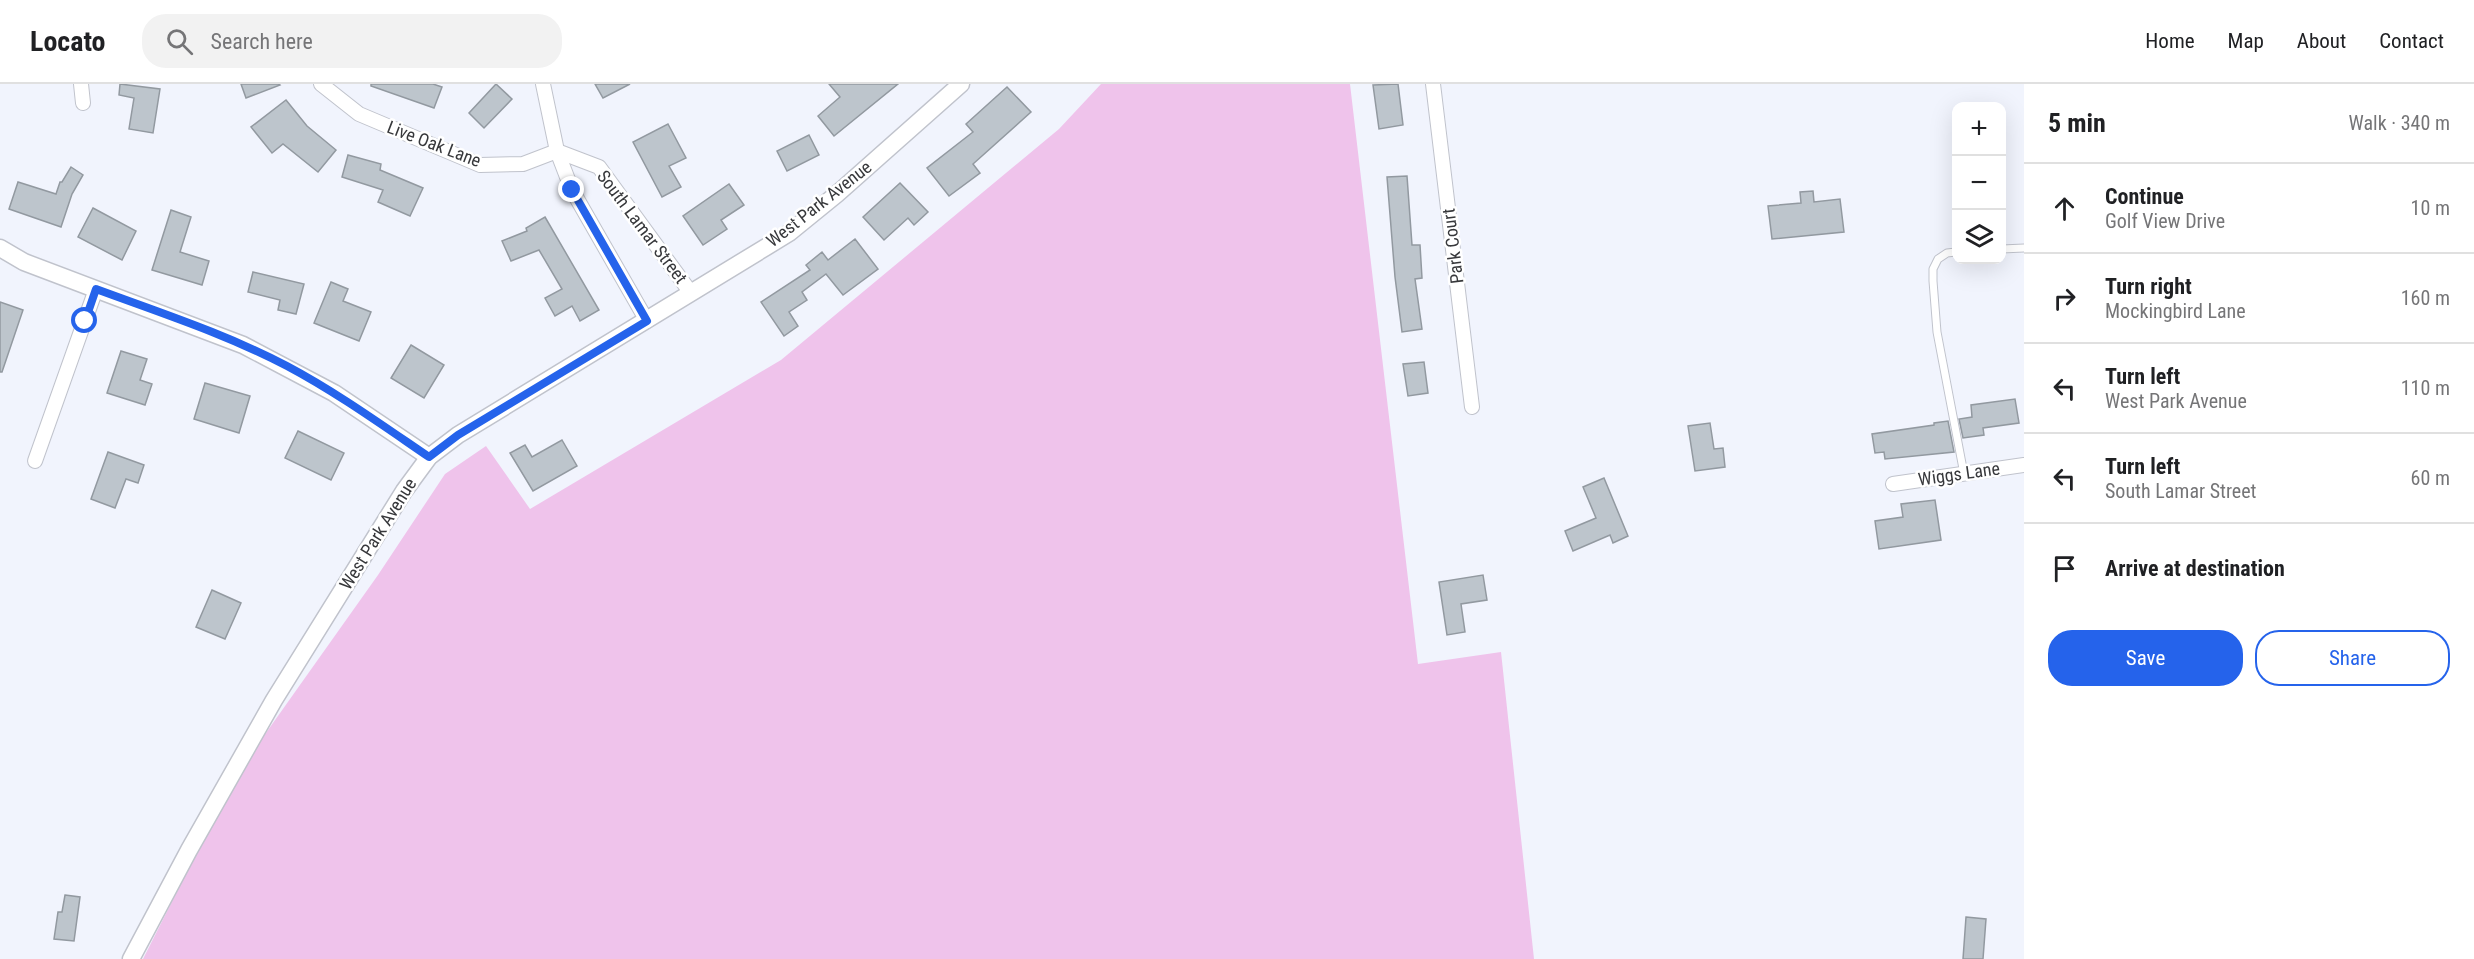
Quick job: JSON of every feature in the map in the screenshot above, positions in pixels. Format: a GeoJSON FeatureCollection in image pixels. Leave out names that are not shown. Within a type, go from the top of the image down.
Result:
{"type":"FeatureCollection","features":[{"type":"Feature","properties":{"kind":"street"},"geometry":{"type":"LineString","coordinates":[[81,84],[83,103]]}},
{"type":"Feature","properties":{"kind":"street","name":"Live Oak Lane"},"geometry":{"type":"LineString","coordinates":[[321,84],[359,114],[480,165],[523,164],[557,151]]}},
{"type":"Feature","properties":{"kind":"street","name":"South Lamar Street"},"geometry":{"type":"LineString","coordinates":[[543,84],[557,151],[572,190],[647,321]]}},
{"type":"Feature","properties":{"kind":"street","name":"West Park Avenue"},"geometry":{"type":"LineString","coordinates":[[131,959],[189,850],[274,700],[398,501],[429,457],[458,435],[789,233],[962,84]]}},
{"type":"Feature","properties":{"kind":"street","name":"Park Court"},"geometry":{"type":"LineString","coordinates":[[1435,84],[1472,407]]}},
{"type":"Feature","properties":{"kind":"street","name":"South Lamar Street"},"geometry":{"type":"LineString","coordinates":[[557,151],[599,167],[691,293]]}},
{"type":"Feature","properties":{"kind":"street"},"geometry":{"type":"LineString","coordinates":[[0,248],[24,262],[193,324],[286,366],[334,393],[429,457]]}},
{"type":"Feature","properties":{"kind":"street"},"geometry":{"type":"LineString","coordinates":[[34,461],[96,289]]}},
{"type":"Feature","properties":{"kind":"street","name":"Wiggs Lane"},"geometry":{"type":"LineString","coordinates":[[1893,484],[2024,465]]}},
{"type":"Feature","properties":{"kind":"lane"},"geometry":{"type":"LineString","coordinates":[[2006,249],[2024,248]]}},
{"type":"Feature","properties":{"kind":"lane"},"geometry":{"type":"LineString","coordinates":[[1952,252],[1938,259],[1933,269],[1933,281],[1937,332],[1964,474]]}},
{"type":"Feature","properties":{"kind":"shaded area"},"geometry":{"type":"Polygon","coordinates":[[[1101,84],[1350,84],[1418,664],[1501,652],[1534,959],[143,959],[236,775],[378,575],[445,474],[486,446],[530,509],[781,360],[1059,129],[1101,84]]]}},
{"type":"Feature","properties":{"kind":"building"},"geometry":{"type":"Polygon","coordinates":[[[120,84],[160,89],[153,133],[129,129],[134,98],[119,95],[120,84]]]}},
{"type":"Feature","properties":{"kind":"building"},"geometry":{"type":"Polygon","coordinates":[[[241,84],[279,84],[280,85],[246,98],[241,84]]]}},
{"type":"Feature","properties":{"kind":"building"},"geometry":{"type":"Polygon","coordinates":[[[371,84],[433,84],[442,87],[434,108],[371,86],[371,84]]]}},
{"type":"Feature","properties":{"kind":"building"},"geometry":{"type":"Polygon","coordinates":[[[496,84],[512,99],[484,128],[469,113],[496,84]]]}},
{"type":"Feature","properties":{"kind":"building"},"geometry":{"type":"Polygon","coordinates":[[[595,84],[630,84],[603,98],[595,84]]]}},
{"type":"Feature","properties":{"kind":"building"},"geometry":{"type":"Polygon","coordinates":[[[829,84],[898,84],[834,136],[818,116],[840,97],[829,84]]]}},
{"type":"Feature","properties":{"kind":"building"},"geometry":{"type":"Polygon","coordinates":[[[1398,84],[1403,125],[1379,129],[1373,85],[1398,84]]]}},
{"type":"Feature","properties":{"kind":"building"},"geometry":{"type":"Polygon","coordinates":[[[1007,87],[1031,112],[973,164],[980,173],[949,196],[927,168],[973,132],[966,124],[1007,87]]]}},
{"type":"Feature","properties":{"kind":"building"},"geometry":{"type":"Polygon","coordinates":[[[286,100],[307,126],[336,150],[318,172],[283,144],[272,153],[251,127],[286,100]]]}},
{"type":"Feature","properties":{"kind":"building"},"geometry":{"type":"Polygon","coordinates":[[[668,124],[686,158],[669,166],[681,187],[662,197],[633,142],[668,124]]]}},
{"type":"Feature","properties":{"kind":"building"},"geometry":{"type":"Polygon","coordinates":[[[809,135],[819,155],[787,171],[777,151],[809,135]]]}},
{"type":"Feature","properties":{"kind":"building"},"geometry":{"type":"Polygon","coordinates":[[[348,155],[381,164],[380,170],[423,188],[410,216],[378,202],[383,190],[342,177],[348,155]]]}},
{"type":"Feature","properties":{"kind":"building"},"geometry":{"type":"Polygon","coordinates":[[[71,167],[83,175],[72,194],[61,227],[9,209],[18,182],[56,194],[60,182],[71,167]]]}},
{"type":"Feature","properties":{"kind":"building"},"geometry":{"type":"Polygon","coordinates":[[[1407,176],[1412,245],[1420,245],[1422,278],[1415,279],[1422,329],[1402,332],[1387,177],[1407,176]]]}},
{"type":"Feature","properties":{"kind":"building"},"geometry":{"type":"Polygon","coordinates":[[[900,183],[928,212],[914,225],[908,218],[884,240],[863,217],[900,183]]]}},
{"type":"Feature","properties":{"kind":"building"},"geometry":{"type":"Polygon","coordinates":[[[729,184],[744,205],[721,220],[727,229],[703,245],[683,216],[729,184]]]}},
{"type":"Feature","properties":{"kind":"building"},"geometry":{"type":"Polygon","coordinates":[[[1813,191],[1814,202],[1840,199],[1844,232],[1772,239],[1768,206],[1801,203],[1800,192],[1813,191]]]}},
{"type":"Feature","properties":{"kind":"building"},"geometry":{"type":"Polygon","coordinates":[[[93,208],[136,231],[122,260],[78,237],[93,208]]]}},
{"type":"Feature","properties":{"kind":"building"},"geometry":{"type":"Polygon","coordinates":[[[171,210],[191,217],[180,252],[209,261],[202,285],[152,270],[171,210]]]}},
{"type":"Feature","properties":{"kind":"building"},"geometry":{"type":"Polygon","coordinates":[[[545,217],[599,310],[580,321],[572,306],[555,316],[545,298],[562,289],[539,250],[511,261],[502,241],[527,231],[526,228],[545,217]]]}},
{"type":"Feature","properties":{"kind":"building"},"geometry":{"type":"Polygon","coordinates":[[[855,239],[878,269],[843,295],[826,274],[802,292],[807,300],[789,312],[798,326],[784,336],[761,302],[810,270],[806,265],[822,252],[828,260],[855,239]]]}},
{"type":"Feature","properties":{"kind":"building"},"geometry":{"type":"Polygon","coordinates":[[[253,272],[304,284],[296,314],[278,310],[280,300],[248,292],[253,272]]]}},
{"type":"Feature","properties":{"kind":"building"},"geometry":{"type":"Polygon","coordinates":[[[331,282],[348,289],[343,301],[371,312],[359,341],[314,323],[331,282]]]}},
{"type":"Feature","properties":{"kind":"building"},"geometry":{"type":"Polygon","coordinates":[[[0,302],[23,310],[2,372],[0,372],[0,302]]]}},
{"type":"Feature","properties":{"kind":"building"},"geometry":{"type":"Polygon","coordinates":[[[411,345],[444,365],[424,398],[391,378],[411,345]]]}},
{"type":"Feature","properties":{"kind":"building"},"geometry":{"type":"Polygon","coordinates":[[[121,351],[147,359],[140,380],[152,384],[145,405],[107,393],[121,351]]]}},
{"type":"Feature","properties":{"kind":"building"},"geometry":{"type":"Polygon","coordinates":[[[1424,362],[1428,393],[1408,396],[1403,364],[1424,362]]]}},
{"type":"Feature","properties":{"kind":"building"},"geometry":{"type":"Polygon","coordinates":[[[205,383],[250,396],[239,433],[194,419],[205,383]]]}},
{"type":"Feature","properties":{"kind":"building"},"geometry":{"type":"Polygon","coordinates":[[[2015,399],[2019,423],[1983,428],[1984,435],[1963,438],[1959,419],[1972,417],[1971,405],[2015,399]]]}},
{"type":"Feature","properties":{"kind":"building"},"geometry":{"type":"Polygon","coordinates":[[[1948,421],[1954,452],[1885,459],[1884,452],[1875,453],[1872,434],[1948,421]]]}},
{"type":"Feature","properties":{"kind":"building"},"geometry":{"type":"Polygon","coordinates":[[[1710,423],[1714,449],[1723,448],[1725,467],[1695,471],[1688,426],[1710,423]]]}},
{"type":"Feature","properties":{"kind":"building"},"geometry":{"type":"Polygon","coordinates":[[[298,431],[344,453],[331,480],[285,458],[298,431]]]}},
{"type":"Feature","properties":{"kind":"building"},"geometry":{"type":"Polygon","coordinates":[[[562,440],[577,466],[533,491],[510,453],[525,445],[532,457],[562,440]]]}},
{"type":"Feature","properties":{"kind":"building"},"geometry":{"type":"Polygon","coordinates":[[[108,452],[144,465],[138,483],[126,479],[115,508],[91,499],[108,452]]]}},
{"type":"Feature","properties":{"kind":"building"},"geometry":{"type":"Polygon","coordinates":[[[1604,478],[1628,536],[1613,543],[1610,535],[1573,551],[1565,531],[1596,518],[1583,487],[1604,478]]]}},
{"type":"Feature","properties":{"kind":"building"},"geometry":{"type":"Polygon","coordinates":[[[1935,500],[1941,540],[1879,549],[1875,521],[1903,517],[1901,504],[1935,500]]]}},
{"type":"Feature","properties":{"kind":"building"},"geometry":{"type":"Polygon","coordinates":[[[1483,575],[1487,600],[1461,604],[1465,632],[1447,635],[1439,582],[1483,575]]]}},
{"type":"Feature","properties":{"kind":"building"},"geometry":{"type":"Polygon","coordinates":[[[212,590],[241,603],[225,639],[196,627],[212,590]]]}},
{"type":"Feature","properties":{"kind":"building"},"geometry":{"type":"Polygon","coordinates":[[[65,895],[80,897],[74,941],[54,939],[58,912],[62,912],[65,895]]]}},
{"type":"Feature","properties":{"kind":"building"},"geometry":{"type":"Polygon","coordinates":[[[1966,917],[1986,919],[1983,959],[1963,959],[1966,917]]]}},
{"type":"Feature","properties":{"kind":"route"},"geometry":{"type":"LineString","coordinates":[[85,321],[96,289],[193,324],[286,366],[334,393],[429,457],[458,435],[647,321],[572,190]]}}]}
